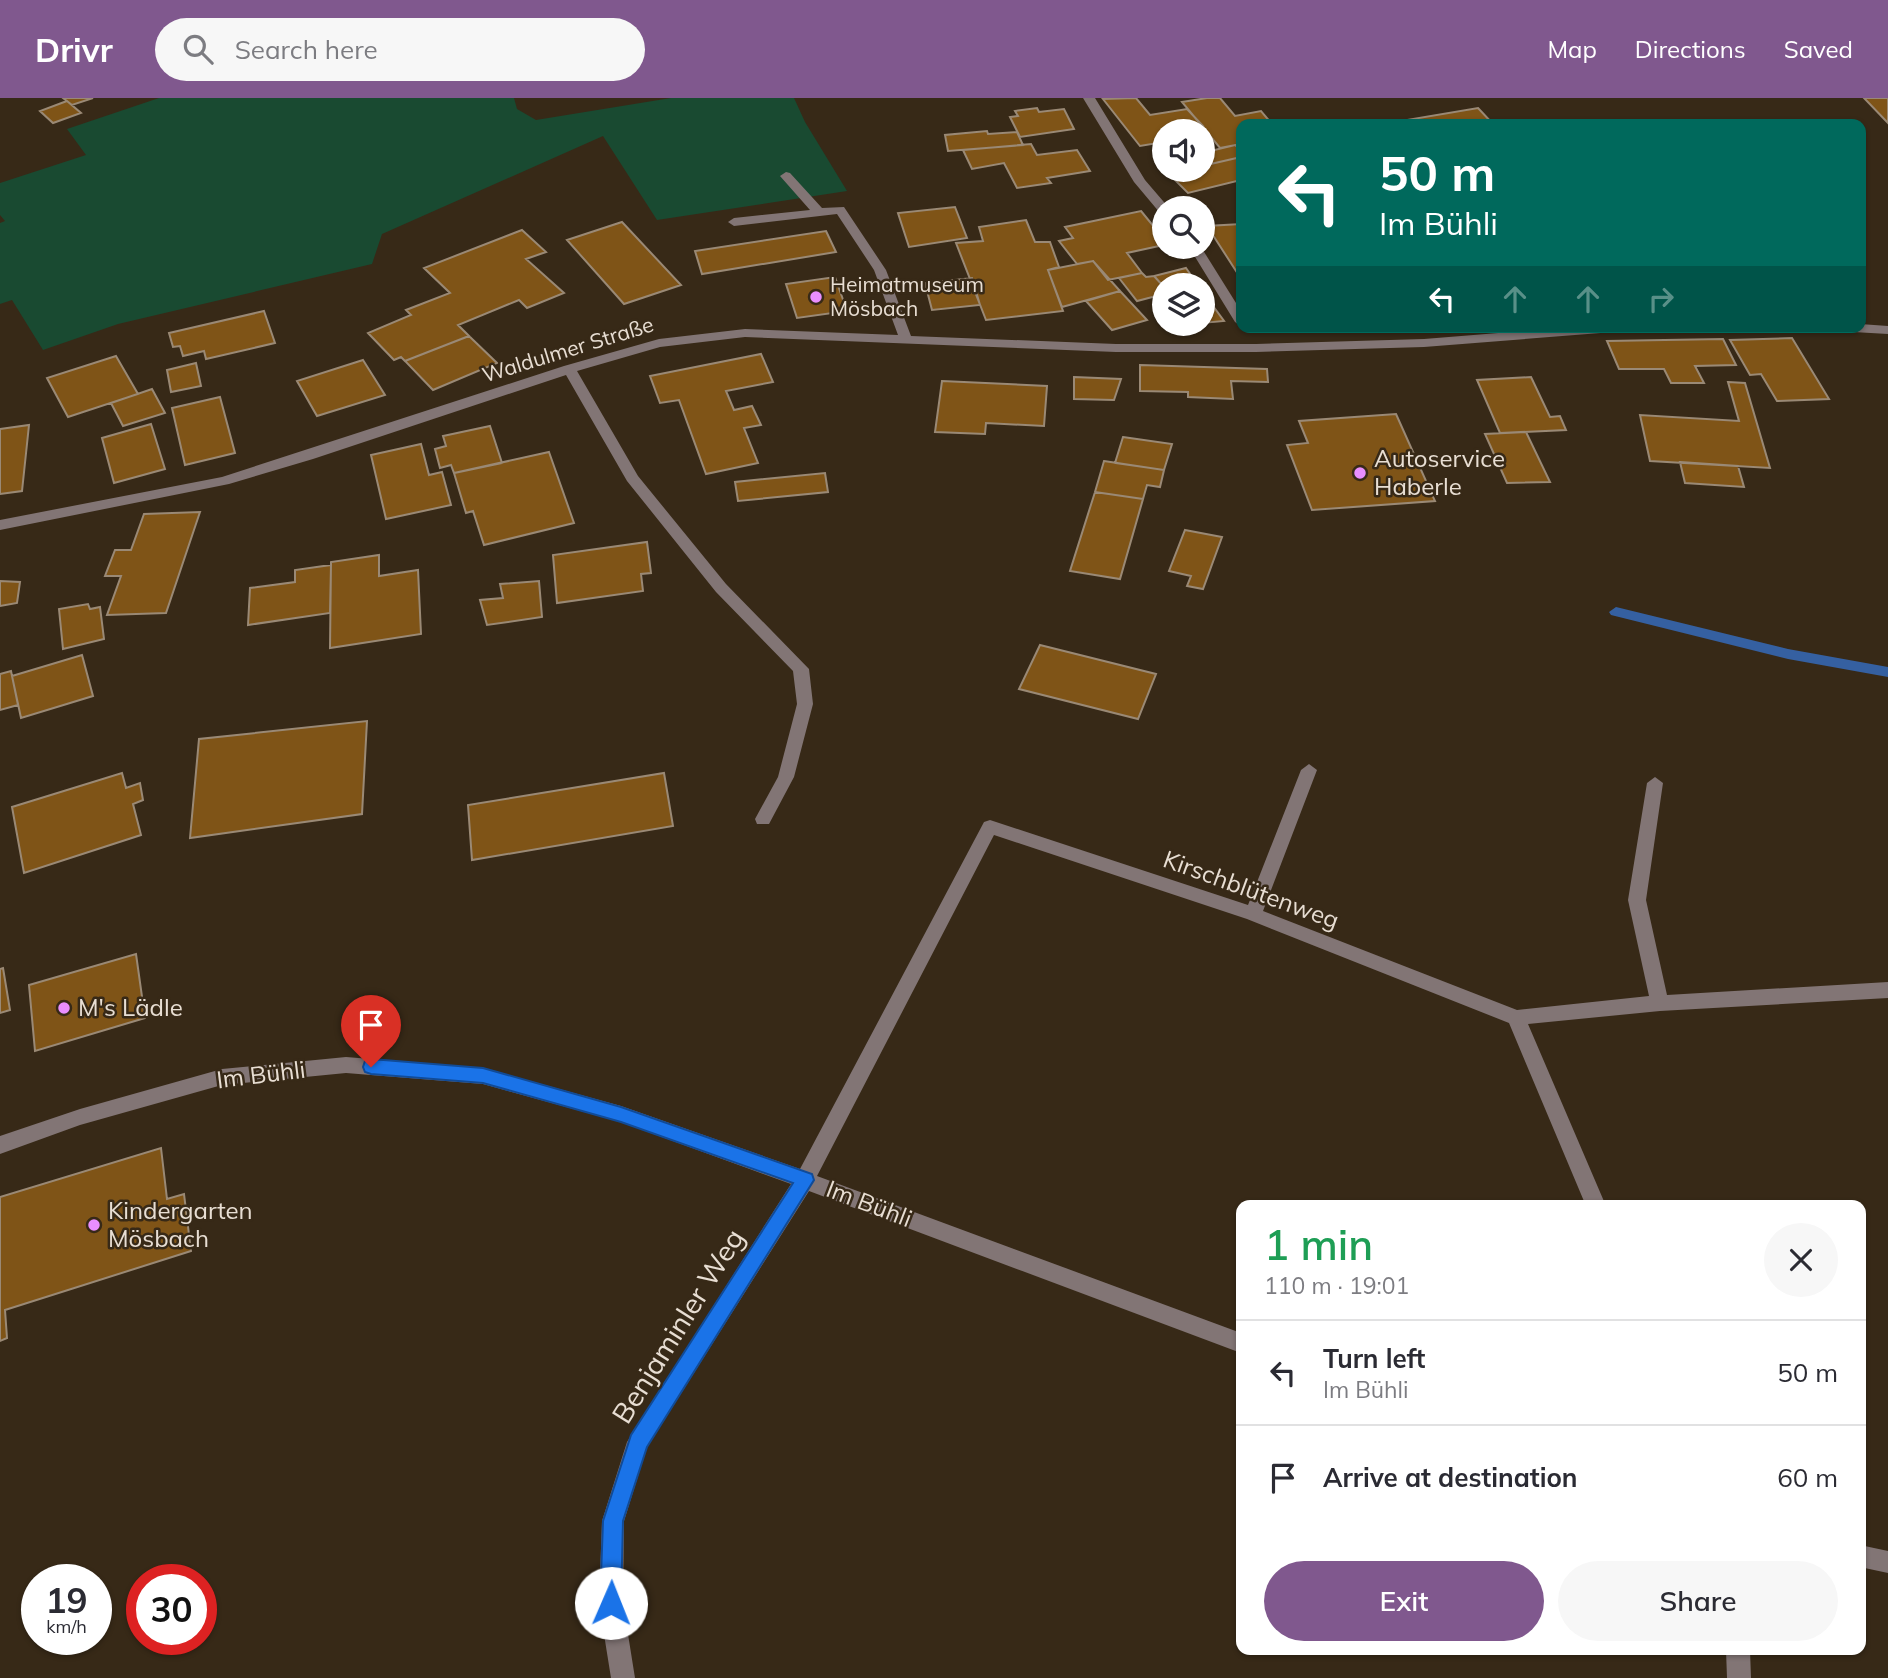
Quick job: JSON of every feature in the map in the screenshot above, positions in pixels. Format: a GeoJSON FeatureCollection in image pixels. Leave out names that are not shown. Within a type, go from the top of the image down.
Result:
{"type":"FeatureCollection","features":[{"type":"Feature","properties":{"kind":"street"},"geometry":{"type":"LineString","coordinates":[[1089,98],[1140,182],[1152,196]]}},
{"type":"Feature","properties":{"kind":"street"},"geometry":{"type":"LineString","coordinates":[[786,176],[819,212]]}},
{"type":"Feature","properties":{"kind":"street"},"geometry":{"type":"LineString","coordinates":[[734,222],[840,210],[880,270],[906,340]]}},
{"type":"Feature","properties":{"kind":"street"},"geometry":{"type":"LineString","coordinates":[[1202,259],[1236,314]]}},
{"type":"Feature","properties":{"kind":"street"},"geometry":{"type":"LineString","coordinates":[[1866,329],[1888,330]]}},
{"type":"Feature","properties":{"kind":"street","name":"Waldulmer Straße"},"geometry":{"type":"LineString","coordinates":[[0,524],[51,517],[225,481],[569,369],[659,343],[746,333],[1116,348],[1256,348],[1424,343],[1550,333]]}},
{"type":"Feature","properties":{"kind":"street"},"geometry":{"type":"LineString","coordinates":[[1247,333],[1256,348]]}},
{"type":"Feature","properties":{"kind":"street"},"geometry":{"type":"LineString","coordinates":[[569,369],[632,478],[721,588],[801,669],[804,704],[786,777],[763,819]]}},
{"type":"Feature","properties":{"kind":"street"},"geometry":{"type":"LineString","coordinates":[[1253,914],[1309,770]]}},
{"type":"Feature","properties":{"kind":"street"},"geometry":{"type":"LineString","coordinates":[[1655,783],[1637,900],[1660,1003]]}},
{"type":"Feature","properties":{"kind":"street","name":"Kirschblütenweg"},"geometry":{"type":"LineString","coordinates":[[805,1180],[990,827],[1253,914],[1516,1018],[1660,1003],[1888,990]]}},
{"type":"Feature","properties":{"kind":"street"},"geometry":{"type":"LineString","coordinates":[[1516,1018],[1594,1200]]}},
{"type":"Feature","properties":{"kind":"street","name":"Im Bühli"},"geometry":{"type":"LineString","coordinates":[[0,1145],[80,1118],[222,1077],[346,1065],[483,1076],[621,1114],[1236,1341]]}},
{"type":"Feature","properties":{"kind":"street","name":"Benjaminler Weg"},"geometry":{"type":"LineString","coordinates":[[623,1678],[611,1603],[613,1521],[638,1442],[805,1180]]}},
{"type":"Feature","properties":{"kind":"street"},"geometry":{"type":"LineString","coordinates":[[1866,1557],[1888,1562]]}},
{"type":"Feature","properties":{"kind":"street"},"geometry":{"type":"LineString","coordinates":[[1738,1655],[1739,1678]]}},
{"type":"Feature","properties":{"kind":"green space"},"geometry":{"type":"Polygon","coordinates":[[[159,98],[514,98],[517,109],[536,120],[671,98],[794,98],[805,122],[847,191],[657,220],[603,136],[382,234],[372,264],[118,324],[43,350],[12,300],[0,304],[0,223],[5,221],[0,215],[0,183],[86,155],[67,129],[159,98]]]}},
{"type":"Feature","properties":{"kind":"building"},"geometry":{"type":"Polygon","coordinates":[[[63,98],[93,98],[72,105],[63,98]]]}},
{"type":"Feature","properties":{"kind":"building"},"geometry":{"type":"Polygon","coordinates":[[[1136,98],[1150,115],[1187,109],[1196,119],[1152,119],[1152,144],[1140,146],[1103,99],[1136,98]]]}},
{"type":"Feature","properties":{"kind":"building"},"geometry":{"type":"Polygon","coordinates":[[[1220,98],[1235,116],[1261,111],[1268,119],[1236,119],[1236,145],[1220,148],[1215,142],[1215,119],[1196,119],[1182,102],[1220,98]]]}},
{"type":"Feature","properties":{"kind":"building"},"geometry":{"type":"Polygon","coordinates":[[[1864,98],[1888,98],[1888,123],[1864,98]]]}},
{"type":"Feature","properties":{"kind":"building"},"geometry":{"type":"Polygon","coordinates":[[[67,101],[81,113],[53,123],[40,111],[67,101]]]}},
{"type":"Feature","properties":{"kind":"building"},"geometry":{"type":"Polygon","coordinates":[[[1037,108],[1039,112],[1064,109],[1074,129],[1020,137],[1010,117],[1018,116],[1015,111],[1037,108]]]}},
{"type":"Feature","properties":{"kind":"building"},"geometry":{"type":"Polygon","coordinates":[[[1478,108],[1488,119],[1413,119],[1478,108]]]}},
{"type":"Feature","properties":{"kind":"building"},"geometry":{"type":"Polygon","coordinates":[[[987,131],[988,134],[1017,132],[1023,145],[948,151],[945,135],[987,131]]]}},
{"type":"Feature","properties":{"kind":"building"},"geometry":{"type":"Polygon","coordinates":[[[1031,144],[1037,155],[1077,150],[1090,171],[1047,178],[1051,183],[1017,188],[1004,163],[972,169],[963,150],[1031,144]]]}},
{"type":"Feature","properties":{"kind":"building"},"geometry":{"type":"Polygon","coordinates":[[[1235,145],[1236,158],[1215,163],[1215,150],[1235,145]]]}},
{"type":"Feature","properties":{"kind":"building"},"geometry":{"type":"Polygon","coordinates":[[[1236,158],[1236,181],[1188,193],[1177,182],[1215,182],[1215,163],[1236,158]]]}},
{"type":"Feature","properties":{"kind":"building"},"geometry":{"type":"Polygon","coordinates":[[[955,207],[967,238],[909,247],[898,213],[955,207]]]}},
{"type":"Feature","properties":{"kind":"building"},"geometry":{"type":"Polygon","coordinates":[[[1141,211],[1152,224],[1152,248],[1127,253],[1142,273],[1108,280],[1093,261],[1077,264],[1059,241],[1073,238],[1065,227],[1141,211]]]}},
{"type":"Feature","properties":{"kind":"building"},"geometry":{"type":"Polygon","coordinates":[[[1026,220],[1035,242],[1050,242],[1059,267],[1048,270],[1063,311],[986,320],[956,243],[983,241],[979,227],[1026,220]]]}},
{"type":"Feature","properties":{"kind":"building"},"geometry":{"type":"Polygon","coordinates":[[[622,222],[681,285],[624,304],[567,240],[622,222]]]}},
{"type":"Feature","properties":{"kind":"building"},"geometry":{"type":"Polygon","coordinates":[[[1236,224],[1236,271],[1215,238],[1215,226],[1236,224]]]}},
{"type":"Feature","properties":{"kind":"building"},"geometry":{"type":"Polygon","coordinates":[[[522,230],[546,252],[526,259],[564,293],[527,308],[519,300],[458,325],[469,336],[405,361],[401,357],[394,360],[368,333],[411,315],[406,310],[450,293],[424,268],[522,230]]]}},
{"type":"Feature","properties":{"kind":"building"},"geometry":{"type":"Polygon","coordinates":[[[826,231],[836,252],[702,274],[695,251],[826,231]]]}},
{"type":"Feature","properties":{"kind":"building"},"geometry":{"type":"Polygon","coordinates":[[[1093,261],[1120,291],[1062,307],[1048,270],[1093,261]]]}},
{"type":"Feature","properties":{"kind":"building"},"geometry":{"type":"Polygon","coordinates":[[[1186,268],[1190,273],[1166,273],[1186,268]]]}},
{"type":"Feature","properties":{"kind":"building"},"geometry":{"type":"Polygon","coordinates":[[[1142,273],[1146,277],[1152,276],[1152,297],[1137,301],[1119,278],[1142,273]]]}},
{"type":"Feature","properties":{"kind":"building","name":"Heimatmuseum Mösbach"},"geometry":{"type":"Polygon","coordinates":[[[835,277],[847,311],[797,318],[786,284],[835,277]]]}},
{"type":"Feature","properties":{"kind":"building"},"geometry":{"type":"Polygon","coordinates":[[[972,278],[980,305],[932,310],[925,283],[972,278]]]}},
{"type":"Feature","properties":{"kind":"building"},"geometry":{"type":"Polygon","coordinates":[[[1120,291],[1147,320],[1112,330],[1086,301],[1120,291]]]}},
{"type":"Feature","properties":{"kind":"building"},"geometry":{"type":"Polygon","coordinates":[[[1215,309],[1224,321],[1215,322],[1215,309]]]}},
{"type":"Feature","properties":{"kind":"building"},"geometry":{"type":"Polygon","coordinates":[[[264,311],[275,343],[206,359],[204,351],[183,356],[180,346],[173,347],[169,333],[264,311]]]}},
{"type":"Feature","properties":{"kind":"building"},"geometry":{"type":"Polygon","coordinates":[[[469,336],[497,363],[433,390],[405,361],[469,336]]]}},
{"type":"Feature","properties":{"kind":"building"},"geometry":{"type":"Polygon","coordinates":[[[1792,338],[1829,399],[1777,401],[1761,374],[1750,375],[1730,340],[1792,338]]]}},
{"type":"Feature","properties":{"kind":"building"},"geometry":{"type":"Polygon","coordinates":[[[1723,339],[1736,365],[1695,366],[1704,383],[1671,383],[1664,369],[1619,369],[1607,341],[1723,339]]]}},
{"type":"Feature","properties":{"kind":"building"},"geometry":{"type":"Polygon","coordinates":[[[761,354],[773,382],[726,391],[734,410],[752,406],[761,425],[744,428],[758,463],[706,474],[679,400],[660,403],[650,376],[761,354]]]}},
{"type":"Feature","properties":{"kind":"building"},"geometry":{"type":"Polygon","coordinates":[[[116,356],[138,394],[68,417],[47,378],[116,356]]]}},
{"type":"Feature","properties":{"kind":"building"},"geometry":{"type":"Polygon","coordinates":[[[363,360],[385,395],[317,416],[297,381],[363,360]]]}},
{"type":"Feature","properties":{"kind":"building"},"geometry":{"type":"Polygon","coordinates":[[[196,363],[201,386],[171,392],[167,370],[196,363]]]}},
{"type":"Feature","properties":{"kind":"building"},"geometry":{"type":"Polygon","coordinates":[[[1140,365],[1267,369],[1268,382],[1231,381],[1233,399],[1188,397],[1188,392],[1140,391],[1140,365]]]}},
{"type":"Feature","properties":{"kind":"building"},"geometry":{"type":"Polygon","coordinates":[[[1074,377],[1121,379],[1114,400],[1074,399],[1074,377]]]}},
{"type":"Feature","properties":{"kind":"building"},"geometry":{"type":"Polygon","coordinates":[[[1531,377],[1550,417],[1560,416],[1566,430],[1500,433],[1477,380],[1531,377]]]}},
{"type":"Feature","properties":{"kind":"building"},"geometry":{"type":"Polygon","coordinates":[[[942,381],[1047,386],[1044,426],[986,423],[985,434],[935,432],[942,381]]]}},
{"type":"Feature","properties":{"kind":"building"},"geometry":{"type":"Polygon","coordinates":[[[1728,382],[1745,383],[1770,468],[1650,461],[1640,415],[1739,421],[1728,382]]]}},
{"type":"Feature","properties":{"kind":"building"},"geometry":{"type":"Polygon","coordinates":[[[152,389],[165,413],[123,426],[111,403],[152,389]]]}},
{"type":"Feature","properties":{"kind":"building"},"geometry":{"type":"Polygon","coordinates":[[[220,397],[235,453],[185,465],[172,408],[220,397]]]}},
{"type":"Feature","properties":{"kind":"building","name":"Autoservice Haberle"},"geometry":{"type":"Polygon","coordinates":[[[1396,414],[1435,501],[1312,510],[1287,445],[1308,443],[1299,421],[1396,414]]]}},
{"type":"Feature","properties":{"kind":"building"},"geometry":{"type":"Polygon","coordinates":[[[151,424],[165,469],[114,483],[102,438],[151,424]]]}},
{"type":"Feature","properties":{"kind":"building"},"geometry":{"type":"Polygon","coordinates":[[[29,425],[22,491],[0,494],[0,429],[29,425]]]}},
{"type":"Feature","properties":{"kind":"building"},"geometry":{"type":"Polygon","coordinates":[[[490,426],[502,463],[454,473],[451,465],[440,468],[435,449],[446,446],[443,436],[490,426]]]}},
{"type":"Feature","properties":{"kind":"building"},"geometry":{"type":"Polygon","coordinates":[[[1526,432],[1550,482],[1507,483],[1485,434],[1526,432]]]}},
{"type":"Feature","properties":{"kind":"building"},"geometry":{"type":"Polygon","coordinates":[[[1123,437],[1172,444],[1164,470],[1115,463],[1123,437]]]}},
{"type":"Feature","properties":{"kind":"building"},"geometry":{"type":"Polygon","coordinates":[[[421,444],[429,475],[442,472],[451,505],[386,519],[371,455],[421,444]]]}},
{"type":"Feature","properties":{"kind":"building"},"geometry":{"type":"Polygon","coordinates":[[[549,452],[574,523],[484,545],[473,511],[466,513],[454,473],[549,452]]]}},
{"type":"Feature","properties":{"kind":"building"},"geometry":{"type":"Polygon","coordinates":[[[1104,461],[1164,470],[1160,487],[1147,485],[1143,499],[1095,492],[1104,461]]]}},
{"type":"Feature","properties":{"kind":"building"},"geometry":{"type":"Polygon","coordinates":[[[1680,462],[1738,466],[1744,487],[1685,483],[1680,462]]]}},
{"type":"Feature","properties":{"kind":"building"},"geometry":{"type":"Polygon","coordinates":[[[825,473],[828,492],[738,501],[735,482],[825,473]]]}},
{"type":"Feature","properties":{"kind":"building"},"geometry":{"type":"Polygon","coordinates":[[[1095,492],[1143,499],[1120,579],[1070,571],[1095,492]]]}},
{"type":"Feature","properties":{"kind":"building"},"geometry":{"type":"Polygon","coordinates":[[[200,512],[166,613],[107,615],[121,576],[105,576],[115,550],[131,550],[144,514],[200,512]]]}},
{"type":"Feature","properties":{"kind":"building"},"geometry":{"type":"Polygon","coordinates":[[[1185,530],[1222,537],[1203,589],[1187,586],[1191,576],[1169,571],[1185,530]]]}},
{"type":"Feature","properties":{"kind":"building"},"geometry":{"type":"Polygon","coordinates":[[[647,542],[651,573],[641,574],[643,591],[557,603],[553,555],[647,542]]]}},
{"type":"Feature","properties":{"kind":"building"},"geometry":{"type":"Polygon","coordinates":[[[379,555],[379,576],[418,570],[421,634],[330,648],[331,562],[379,555]]]}},
{"type":"Feature","properties":{"kind":"building"},"geometry":{"type":"Polygon","coordinates":[[[331,565],[330,613],[248,625],[250,588],[295,582],[295,570],[331,565]]]}},
{"type":"Feature","properties":{"kind":"building"},"geometry":{"type":"Polygon","coordinates":[[[0,581],[20,582],[17,603],[0,606],[0,581]]]}},
{"type":"Feature","properties":{"kind":"building"},"geometry":{"type":"Polygon","coordinates":[[[539,581],[542,617],[487,625],[480,600],[503,598],[500,584],[539,581]]]}},
{"type":"Feature","properties":{"kind":"building"},"geometry":{"type":"Polygon","coordinates":[[[88,604],[90,609],[100,607],[104,639],[63,649],[59,609],[88,604]]]}},
{"type":"Feature","properties":{"kind":"building"},"geometry":{"type":"Polygon","coordinates":[[[1040,645],[1156,674],[1138,719],[1019,689],[1040,645]]]}},
{"type":"Feature","properties":{"kind":"building"},"geometry":{"type":"Polygon","coordinates":[[[82,655],[93,696],[21,718],[12,676],[82,655]]]}},
{"type":"Feature","properties":{"kind":"building"},"geometry":{"type":"Polygon","coordinates":[[[11,671],[18,705],[0,710],[0,674],[11,671]]]}},
{"type":"Feature","properties":{"kind":"building"},"geometry":{"type":"Polygon","coordinates":[[[367,721],[362,814],[190,838],[199,739],[367,721]]]}},
{"type":"Feature","properties":{"kind":"building"},"geometry":{"type":"Polygon","coordinates":[[[122,773],[126,788],[140,783],[143,800],[133,804],[141,835],[24,873],[12,807],[122,773]]]}},
{"type":"Feature","properties":{"kind":"building"},"geometry":{"type":"Polygon","coordinates":[[[664,773],[673,826],[472,860],[468,805],[664,773]]]}},
{"type":"Feature","properties":{"kind":"building"},"geometry":{"type":"Polygon","coordinates":[[[136,954],[145,1018],[35,1051],[29,985],[136,954]]]}},
{"type":"Feature","properties":{"kind":"building"},"geometry":{"type":"Polygon","coordinates":[[[3,968],[10,1010],[0,1013],[0,969],[3,968]]]}},
{"type":"Feature","properties":{"kind":"building","name":"Kindergarten Mösbach"},"geometry":{"type":"Polygon","coordinates":[[[161,1148],[167,1199],[184,1194],[191,1251],[5,1310],[7,1338],[0,1341],[0,1197],[161,1148]]]}},
{"type":"Feature","properties":{"kind":"waterway"},"geometry":{"type":"LineString","coordinates":[[1616,612],[1788,654],[1888,672]]}},
{"type":"Feature","properties":{"kind":"place","name":"Heimatmuseum Mösbach"},"geometry":{"type":"Point","coordinates":[816,297]}},
{"type":"Feature","properties":{"kind":"place","name":"Autoservice Haberle"},"geometry":{"type":"Point","coordinates":[1360,473]}},
{"type":"Feature","properties":{"kind":"place","name":"M's Lädle"},"geometry":{"type":"Point","coordinates":[64,1008]}},
{"type":"Feature","properties":{"kind":"place","name":"Kindergarten Mösbach"},"geometry":{"type":"Point","coordinates":[94,1225]}},
{"type":"Feature","properties":{"kind":"route"},"geometry":{"type":"LineString","coordinates":[[371,1067],[483,1076],[621,1114],[805,1180],[638,1442],[613,1521],[611,1603]]}}]}
